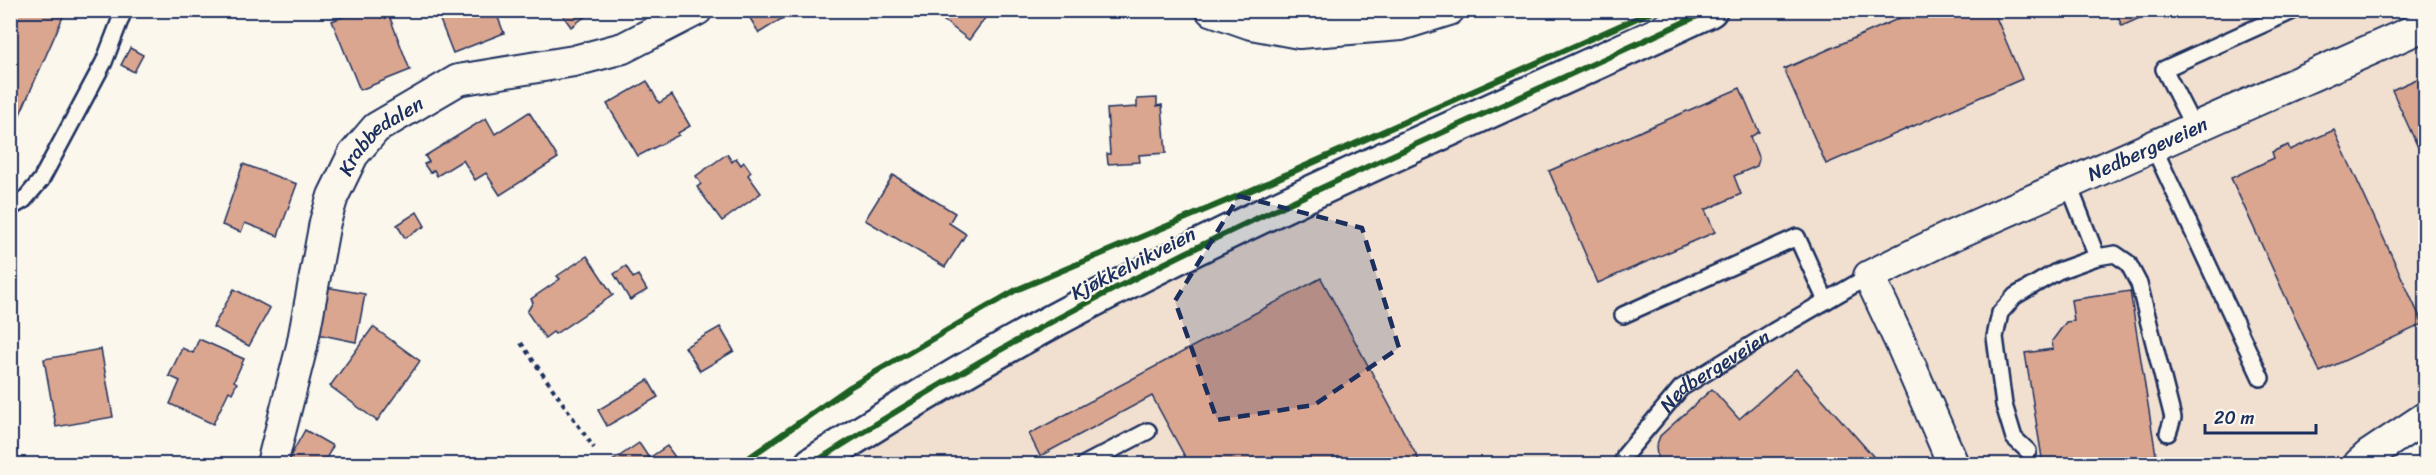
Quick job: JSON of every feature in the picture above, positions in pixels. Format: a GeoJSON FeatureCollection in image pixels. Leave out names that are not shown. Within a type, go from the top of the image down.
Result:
{"type":"FeatureCollection","features":[{"type":"Feature","properties":{"kind":"main road","name":"Kjøkkelvikveien"},"geometry":{"type":"LineString","coordinates":[[812,465],[899,410],[1038,329],[1265,214],[1710,10]]}},
{"type":"Feature","properties":{"kind":"street","name":"Krabbedalen"},"geometry":{"type":"LineString","coordinates":[[273,460],[302,346],[325,222],[333,196],[353,154],[376,128],[458,80],[574,61],[623,48],[697,10]]}},
{"type":"Feature","properties":{"kind":"street"},"geometry":{"type":"LineString","coordinates":[[1211,10],[1251,24],[1299,33],[1401,25],[1449,10]]}},
{"type":"Feature","properties":{"kind":"street","name":"Nedbergeveien"},"geometry":{"type":"LineString","coordinates":[[1869,276],[1948,237],[2426,25]]}},
{"type":"Feature","properties":{"kind":"street"},"geometry":{"type":"LineString","coordinates":[[1869,276],[1953,465]]}},
{"type":"Feature","properties":{"kind":"street"},"geometry":{"type":"LineString","coordinates":[[2359,465],[2369,455],[2426,417]]}},
{"type":"Feature","properties":{"kind":"lane"},"geometry":{"type":"LineString","coordinates":[[10,208],[24,200],[41,180],[104,62],[124,10]]}},
{"type":"Feature","properties":{"kind":"lane"},"geometry":{"type":"LineString","coordinates":[[2194,128],[2164,69],[2295,10]]}},
{"type":"Feature","properties":{"kind":"lane"},"geometry":{"type":"LineString","coordinates":[[2153,146],[2260,378]]}},
{"type":"Feature","properties":{"kind":"lane"},"geometry":{"type":"LineString","coordinates":[[2068,183],[2097,257]]}},
{"type":"Feature","properties":{"kind":"lane"},"geometry":{"type":"LineString","coordinates":[[1623,315],[1797,237],[1826,301]]}},
{"type":"Feature","properties":{"kind":"lane"},"geometry":{"type":"LineString","coordinates":[[2028,451],[2014,438],[2004,405],[1995,337],[2000,313],[2015,296],[2058,271],[2097,257],[2115,254],[2128,263],[2139,284],[2173,418],[2168,433]]}},
{"type":"Feature","properties":{"kind":"lane","name":"Nedbergeveien"},"geometry":{"type":"LineString","coordinates":[[1622,465],[1625,455],[1681,388],[1869,276]]}},
{"type":"Feature","properties":{"kind":"lane"},"geometry":{"type":"LineString","coordinates":[[1085,465],[1148,431]]}},
{"type":"Feature","properties":{"kind":"path"},"geometry":{"type":"LineString","coordinates":[[521,343],[594,448]]}},
{"type":"Feature","properties":{"kind":"highlighted area"},"geometry":{"type":"Polygon","coordinates":[[[1239,196],[1362,228],[1399,348],[1314,405],[1217,420],[1175,301],[1239,196]]]}},
{"type":"Feature","properties":{"kind":"shaded area"},"geometry":{"type":"Polygon","coordinates":[[[1735,11],[2425,11],[2425,407],[2360,464],[820,464],[1066,314],[1720,20],[1735,11]]]}},
{"type":"Feature","properties":{"kind":"building"},"geometry":{"type":"Polygon","coordinates":[[[10,10],[66,10],[10,137],[10,10]]]}},
{"type":"Feature","properties":{"kind":"building"},"geometry":{"type":"Polygon","coordinates":[[[359,10],[387,10],[410,70],[360,90],[332,21],[359,10]]]}},
{"type":"Feature","properties":{"kind":"building"},"geometry":{"type":"Polygon","coordinates":[[[436,10],[495,10],[504,33],[453,53],[436,10]]]}},
{"type":"Feature","properties":{"kind":"building"},"geometry":{"type":"Polygon","coordinates":[[[559,10],[594,10],[571,27],[559,10]]]}},
{"type":"Feature","properties":{"kind":"building"},"geometry":{"type":"Polygon","coordinates":[[[745,10],[796,10],[759,33],[745,10]]]}},
{"type":"Feature","properties":{"kind":"building"},"geometry":{"type":"Polygon","coordinates":[[[930,10],[991,10],[969,40],[930,10]]]}},
{"type":"Feature","properties":{"kind":"building"},"geometry":{"type":"Polygon","coordinates":[[[1918,10],[1993,10],[2022,79],[1826,164],[1784,69],[1918,10]]]}},
{"type":"Feature","properties":{"kind":"building"},"geometry":{"type":"Polygon","coordinates":[[[2115,10],[2157,10],[2122,26],[2115,10]]]}},
{"type":"Feature","properties":{"kind":"building"},"geometry":{"type":"Polygon","coordinates":[[[130,48],[143,55],[134,72],[121,65],[130,48]]]}},
{"type":"Feature","properties":{"kind":"building"},"geometry":{"type":"Polygon","coordinates":[[[2426,75],[2426,165],[2392,90],[2426,75]]]}},
{"type":"Feature","properties":{"kind":"building"},"geometry":{"type":"Polygon","coordinates":[[[647,81],[659,103],[672,95],[690,126],[678,133],[679,135],[638,156],[607,104],[647,81]]]}},
{"type":"Feature","properties":{"kind":"building"},"geometry":{"type":"Polygon","coordinates":[[[1740,88],[1759,132],[1750,137],[1759,159],[1757,166],[1734,176],[1741,194],[1705,210],[1715,232],[1598,283],[1549,171],[1740,88]]]}},
{"type":"Feature","properties":{"kind":"building"},"geometry":{"type":"Polygon","coordinates":[[[1157,98],[1157,106],[1162,105],[1166,153],[1139,155],[1140,162],[1108,164],[1107,154],[1110,154],[1107,109],[1137,107],[1137,99],[1157,98]]]}},
{"type":"Feature","properties":{"kind":"building"},"geometry":{"type":"Polygon","coordinates":[[[529,112],[558,158],[500,195],[486,173],[475,180],[463,160],[437,176],[434,170],[430,173],[424,164],[429,162],[425,156],[486,118],[495,134],[529,112]]]}},
{"type":"Feature","properties":{"kind":"building"},"geometry":{"type":"Polygon","coordinates":[[[2334,130],[2423,324],[2320,372],[2231,178],[2274,158],[2272,152],[2288,145],[2290,150],[2334,130]]]}},
{"type":"Feature","properties":{"kind":"building"},"geometry":{"type":"Polygon","coordinates":[[[727,154],[732,162],[736,158],[741,165],[744,162],[751,172],[748,175],[761,193],[722,221],[697,187],[701,184],[696,176],[727,154]]]}},
{"type":"Feature","properties":{"kind":"building"},"geometry":{"type":"Polygon","coordinates":[[[243,164],[297,184],[278,236],[245,223],[241,232],[222,225],[243,164]]]}},
{"type":"Feature","properties":{"kind":"building"},"geometry":{"type":"Polygon","coordinates":[[[893,175],[955,213],[949,223],[966,234],[945,267],[865,220],[893,175]]]}},
{"type":"Feature","properties":{"kind":"building"},"geometry":{"type":"Polygon","coordinates":[[[417,212],[425,226],[405,238],[397,225],[417,212]]]}},
{"type":"Feature","properties":{"kind":"building"},"geometry":{"type":"Polygon","coordinates":[[[587,256],[613,295],[555,334],[553,332],[545,338],[527,312],[533,302],[531,299],[560,279],[557,276],[587,256]]]}},
{"type":"Feature","properties":{"kind":"building"},"geometry":{"type":"Polygon","coordinates":[[[626,266],[633,278],[638,275],[647,290],[630,300],[614,274],[626,266]]]}},
{"type":"Feature","properties":{"kind":"building"},"geometry":{"type":"Polygon","coordinates":[[[1321,278],[1421,464],[1189,464],[1152,396],[1040,456],[1029,434],[1321,278]]]}},
{"type":"Feature","properties":{"kind":"building"},"geometry":{"type":"Polygon","coordinates":[[[326,287],[365,294],[356,342],[317,334],[326,287]]]}},
{"type":"Feature","properties":{"kind":"building"},"geometry":{"type":"Polygon","coordinates":[[[234,289],[270,308],[249,346],[213,327],[234,289]]]}},
{"type":"Feature","properties":{"kind":"building"},"geometry":{"type":"Polygon","coordinates":[[[2130,291],[2156,455],[2096,464],[2043,464],[2025,353],[2053,349],[2052,341],[2066,322],[2074,321],[2071,300],[2130,291]]]}},
{"type":"Feature","properties":{"kind":"building"},"geometry":{"type":"Polygon","coordinates":[[[373,327],[420,361],[377,421],[330,386],[373,327]]]}},
{"type":"Feature","properties":{"kind":"building"},"geometry":{"type":"Polygon","coordinates":[[[720,327],[734,351],[700,371],[685,347],[720,327]]]}},
{"type":"Feature","properties":{"kind":"building"},"geometry":{"type":"Polygon","coordinates":[[[199,339],[244,359],[234,381],[237,383],[232,393],[229,391],[213,424],[170,404],[180,381],[169,376],[182,348],[193,353],[199,339]]]}},
{"type":"Feature","properties":{"kind":"building"},"geometry":{"type":"Polygon","coordinates":[[[101,349],[113,417],[56,427],[44,359],[101,349]]]}},
{"type":"Feature","properties":{"kind":"building"},"geometry":{"type":"Polygon","coordinates":[[[1796,369],[1880,464],[1658,464],[1656,447],[1660,436],[1712,389],[1739,419],[1796,369]]]}},
{"type":"Feature","properties":{"kind":"building"},"geometry":{"type":"Polygon","coordinates":[[[648,380],[658,397],[607,426],[598,410],[648,380]]]}},
{"type":"Feature","properties":{"kind":"building"},"geometry":{"type":"Polygon","coordinates":[[[305,430],[333,446],[323,464],[287,462],[305,430]]]}},
{"type":"Feature","properties":{"kind":"building"},"geometry":{"type":"Polygon","coordinates":[[[639,443],[649,458],[667,446],[680,464],[608,464],[639,443]]]}},
{"type":"Feature","properties":{"kind":"cycle path"},"geometry":{"type":"LineString","coordinates":[[740,464],[850,387],[1016,290],[1238,196],[1655,10]]}},
{"type":"Feature","properties":{"kind":"cycle path"},"geometry":{"type":"LineString","coordinates":[[812,464],[981,361],[1203,244],[1710,10]]}}]}
